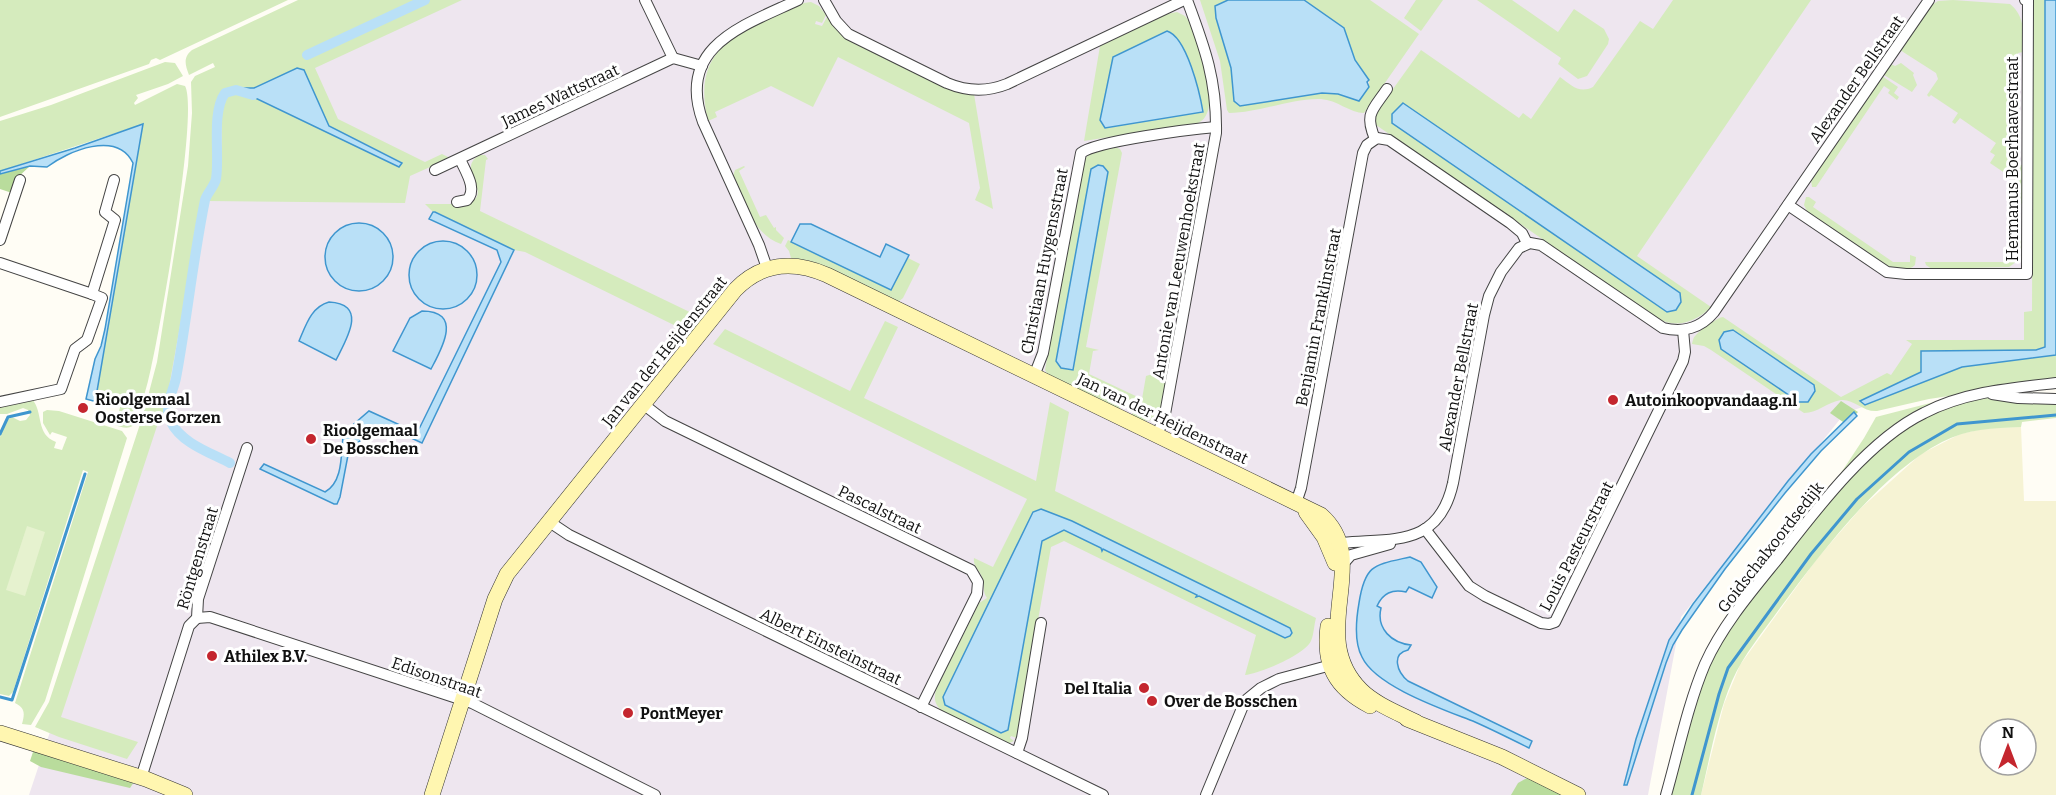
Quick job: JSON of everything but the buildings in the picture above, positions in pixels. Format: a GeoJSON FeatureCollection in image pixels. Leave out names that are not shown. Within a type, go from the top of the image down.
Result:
{"type":"FeatureCollection","features":[{"type":"Feature","properties":{"kind":"street"},"geometry":{"type":"LineString","coordinates":[[645,0],[673,58],[702,66]]}},
{"type":"Feature","properties":{"kind":"street"},"geometry":{"type":"LineString","coordinates":[[767,268],[759,245],[700,115],[697,88],[702,66],[711,51],[729,34],[798,0]]}},
{"type":"Feature","properties":{"kind":"street"},"geometry":{"type":"LineString","coordinates":[[824,0],[839,25],[853,37],[947,83],[978,90],[1007,84],[1186,0]]}},
{"type":"Feature","properties":{"kind":"street","name":"Antonie van Leeuwenhoekstraat"},"geometry":{"type":"LineString","coordinates":[[1157,436],[1165,414],[1216,127],[1211,70],[1186,0]]}},
{"type":"Feature","properties":{"kind":"street","name":"Alexander Bellstraat"},"geometry":{"type":"LineString","coordinates":[[1683,330],[1697,326],[1710,317],[1929,0]]}},
{"type":"Feature","properties":{"kind":"street","name":"Hermanus Boerhaavestraat"},"geometry":{"type":"LineString","coordinates":[[1788,205],[1889,273],[2027,274],[2027,0]]}},
{"type":"Feature","properties":{"kind":"street","name":"James Wattstraat"},"geometry":{"type":"LineString","coordinates":[[435,170],[673,58]]}},
{"type":"Feature","properties":{"kind":"street"},"geometry":{"type":"LineString","coordinates":[[1388,89],[1368,118],[1375,139],[1389,140],[1514,225],[1527,243],[1535,242],[1544,246],[1660,326],[1683,330]]}},
{"type":"Feature","properties":{"kind":"street","name":"Antonie van Leeuwenhoekstraat"},"geometry":{"type":"LineString","coordinates":[[1083,152],[1107,144],[1216,127]]}},
{"type":"Feature","properties":{"kind":"street","name":"Benjamin Franklinstraat"},"geometry":{"type":"LineString","coordinates":[[1299,505],[1363,153],[1367,145],[1375,139]]}},
{"type":"Feature","properties":{"kind":"street","name":"Christiaan Huygensstraat"},"geometry":{"type":"LineString","coordinates":[[1034,375],[1043,353],[1079,158],[1083,152]]}},
{"type":"Feature","properties":{"kind":"street"},"geometry":{"type":"LineString","coordinates":[[457,202],[466,200],[471,195],[470,180],[460,159]]}},
{"type":"Feature","properties":{"kind":"street"},"geometry":{"type":"LineString","coordinates":[[0,240],[20,180]]}},
{"type":"Feature","properties":{"kind":"street"},"geometry":{"type":"LineString","coordinates":[[92,294],[115,220],[105,212],[114,180]]}},
{"type":"Feature","properties":{"kind":"street","name":"Alexander Bellstraat"},"geometry":{"type":"LineString","coordinates":[[1339,555],[1414,535],[1425,529],[1442,511],[1452,490],[1489,296],[1510,259],[1519,248],[1527,243]]}},
{"type":"Feature","properties":{"kind":"street"},"geometry":{"type":"LineString","coordinates":[[0,263],[102,298],[87,340],[75,349],[61,389],[0,402]]}},
{"type":"Feature","properties":{"kind":"street","name":"Jan van der Heijdenstraat"},"geometry":{"type":"LineString","coordinates":[[432,795],[500,586],[510,570],[735,291],[748,279],[767,268],[789,265],[816,270],[1299,505],[1339,555],[1327,638],[1336,664],[1337,681],[1352,696],[1372,707],[1502,757],[1578,795]]}},
{"type":"Feature","properties":{"kind":"street","name":"Louis Pasteurstraat"},"geometry":{"type":"LineString","coordinates":[[1425,529],[1460,576],[1474,590],[1538,622],[1546,624],[1555,622],[1682,365],[1685,354],[1683,330]]}},
{"type":"Feature","properties":{"kind":"street","name":"Goidschalxoordsedijk"},"geometry":{"type":"LineString","coordinates":[[1666,795],[1699,681],[1710,655],[1732,619],[1786,548],[1851,472],[1898,428],[1929,410],[1986,393],[2056,383]]}},
{"type":"Feature","properties":{"kind":"street","name":"Goidschalxoordsedijk"},"geometry":{"type":"LineString","coordinates":[[1986,393],[2006,397],[2056,399]]}},
{"type":"Feature","properties":{"kind":"street","name":"Pascalstraat"},"geometry":{"type":"LineString","coordinates":[[643,405],[665,421],[971,570],[978,582],[977,594],[921,707]]}},
{"type":"Feature","properties":{"kind":"street","name":"Röntgenstraat"},"geometry":{"type":"LineString","coordinates":[[141,778],[189,626],[197,618],[198,598],[247,448]]}},
{"type":"Feature","properties":{"kind":"street","name":"Albert Einsteinstraat"},"geometry":{"type":"LineString","coordinates":[[548,521],[561,531],[1103,795]]}},
{"type":"Feature","properties":{"kind":"street","name":"Alexander Bellstraat"},"geometry":{"type":"LineString","coordinates":[[1339,555],[1351,555],[1392,544],[1398,540]]}},
{"type":"Feature","properties":{"kind":"street","name":"Edisonstraat"},"geometry":{"type":"LineString","coordinates":[[197,618],[210,617],[462,700],[655,795]]}},
{"type":"Feature","properties":{"kind":"street"},"geometry":{"type":"LineString","coordinates":[[1017,753],[1022,738],[1041,623]]}},
{"type":"Feature","properties":{"kind":"street"},"geometry":{"type":"LineString","coordinates":[[1206,795],[1245,701],[1274,681],[1336,664]]}},
{"type":"Feature","properties":{"kind":"street"},"geometry":{"type":"LineString","coordinates":[[0,733],[141,778],[185,795]]}},
{"type":"Feature","properties":{"kind":"shaded area"},"geometry":{"type":"Polygon","coordinates":[[[445,0],[2042,0],[2037,343],[1974,369],[1845,413],[1681,617],[1648,795],[29,795],[157,410],[225,96],[445,0]]]}},
{"type":"Feature","properties":{"kind":"shaded area"},"geometry":{"type":"Polygon","coordinates":[[[2021,427],[2024,501],[2056,501],[2056,795],[1701,795],[1724,704],[1740,665],[1816,560],[1861,508],[1921,454],[1960,434],[1987,428],[2021,427]]]}},
{"type":"Feature","properties":{"kind":"green space"},"geometry":{"type":"Polygon","coordinates":[[[0,0],[288,0],[160,60],[156,58],[149,64],[0,117],[0,0]]]}},
{"type":"Feature","properties":{"kind":"green space"},"geometry":{"type":"Polygon","coordinates":[[[298,0],[462,0],[315,68],[338,119],[425,162],[442,154],[450,158],[410,176],[405,203],[207,201],[218,178],[220,167],[222,105],[225,96],[232,92],[251,96],[399,167],[401,162],[329,126],[304,70],[297,68],[259,87],[248,90],[230,89],[221,95],[216,116],[213,178],[203,198],[164,415],[161,414],[61,717],[138,742],[127,759],[35,727],[49,702],[143,415],[157,362],[188,166],[192,113],[191,82],[195,76],[215,67],[213,63],[189,75],[186,58],[192,50],[298,0]]]}},
{"type":"Feature","properties":{"kind":"green space"},"geometry":{"type":"Polygon","coordinates":[[[1200,0],[1228,0],[1215,6],[1215,16],[1231,68],[1234,101],[1240,106],[1322,93],[1338,94],[1359,101],[1369,87],[1369,79],[1355,60],[1344,28],[1304,0],[1370,0],[1419,34],[1364,113],[1321,99],[1310,99],[1252,111],[1229,113],[1220,61],[1200,0]]]}},
{"type":"Feature","properties":{"kind":"green space"},"geometry":{"type":"Polygon","coordinates":[[[1416,0],[1443,0],[1421,31],[1404,18],[1416,0]]]}},
{"type":"Feature","properties":{"kind":"green space"},"geometry":{"type":"Polygon","coordinates":[[[1477,0],[1512,0],[1558,32],[1574,9],[1604,29],[1609,39],[1608,44],[1587,76],[1578,79],[1558,64],[1561,58],[1477,0]]]}},
{"type":"Feature","properties":{"kind":"green space"},"geometry":{"type":"Polygon","coordinates":[[[1673,0],[1811,0],[1637,256],[1711,307],[1693,320],[1680,323],[1659,319],[1376,125],[1375,114],[1421,50],[1519,118],[1523,113],[1531,119],[1560,77],[1579,89],[1593,87],[1640,21],[1653,29],[1673,0]],[[1392,114],[1392,123],[1667,312],[1392,114]]]}},
{"type":"Feature","properties":{"kind":"green space"},"geometry":{"type":"Polygon","coordinates":[[[2033,0],[2045,0],[2045,347],[2036,350],[1922,351],[1921,372],[1860,401],[1962,367],[2056,355],[2056,380],[1929,399],[1877,411],[1867,410],[1850,401],[1841,400],[1804,413],[1711,350],[1692,344],[1694,337],[1701,330],[1723,317],[1841,397],[1887,373],[1891,375],[1912,344],[1906,340],[2024,340],[2024,312],[2032,311],[2033,0]],[[1733,330],[1724,332],[1808,402],[1815,392],[1814,385],[1733,330]]]}},
{"type":"Feature","properties":{"kind":"green space"},"geometry":{"type":"Polygon","coordinates":[[[1938,1],[2010,4],[2021,20],[2023,52],[2018,53],[2017,165],[2022,165],[2022,203],[2017,209],[2015,209],[2015,180],[1990,163],[1995,155],[1990,152],[1996,143],[1960,118],[1955,124],[1952,122],[1958,113],[1931,95],[1929,97],[1927,95],[1938,79],[1936,73],[1900,50],[1932,5],[1938,1]]]}},
{"type":"Feature","properties":{"kind":"green space"},"geometry":{"type":"Polygon","coordinates":[[[811,2],[819,6],[826,15],[822,23],[816,21],[815,24],[822,26],[827,17],[838,31],[853,43],[944,87],[974,94],[993,209],[975,200],[980,188],[969,123],[838,57],[813,107],[771,86],[715,112],[717,117],[708,121],[704,94],[707,73],[715,56],[727,42],[743,31],[804,3],[811,2]]]}},
{"type":"Feature","properties":{"kind":"green space"},"geometry":{"type":"Polygon","coordinates":[[[1177,12],[1185,16],[1193,31],[1207,75],[1209,105],[1206,116],[1198,123],[1084,141],[1100,46],[1167,14],[1177,12]],[[1167,31],[1113,57],[1100,120],[1107,128],[1203,112],[1194,76],[1167,31]]]}},
{"type":"Feature","properties":{"kind":"green space"},"geometry":{"type":"Polygon","coordinates":[[[165,62],[175,63],[183,76],[136,95],[138,98],[134,103],[135,105],[177,84],[185,86],[188,104],[183,176],[156,346],[144,397],[134,425],[124,428],[115,425],[121,404],[96,397],[143,124],[0,171],[0,121],[51,105],[165,62]]]}},
{"type":"Feature","properties":{"kind":"green space"},"geometry":{"type":"Polygon","coordinates":[[[1901,63],[1914,73],[1917,85],[1912,92],[1884,75],[1891,64],[1895,66],[1901,63]]]}},
{"type":"Feature","properties":{"kind":"green space"},"geometry":{"type":"Polygon","coordinates":[[[1882,76],[1898,87],[1894,93],[1899,97],[1897,100],[1888,93],[1890,90],[1884,86],[1816,187],[1812,187],[1811,180],[1882,76]]]}},
{"type":"Feature","properties":{"kind":"green space"},"geometry":{"type":"Polygon","coordinates":[[[1115,147],[1122,153],[1086,347],[1099,350],[1093,351],[1089,374],[1142,399],[1146,376],[1157,371],[1160,366],[1167,337],[1174,339],[1161,409],[1152,420],[1148,421],[1132,415],[1133,409],[1121,404],[1118,411],[1048,375],[1045,370],[1081,166],[1091,154],[1115,147]]]}},
{"type":"Feature","properties":{"kind":"green space"},"geometry":{"type":"Polygon","coordinates":[[[480,155],[485,155],[488,159],[486,160],[480,211],[698,316],[702,311],[704,317],[689,337],[683,338],[677,335],[680,328],[525,252],[514,250],[433,212],[425,204],[465,204],[474,200],[477,188],[471,167],[473,161],[480,155]]]}},
{"type":"Feature","properties":{"kind":"green space"},"geometry":{"type":"Polygon","coordinates":[[[30,166],[17,178],[12,193],[0,189],[0,174],[30,166]]]}},
{"type":"Feature","properties":{"kind":"green space"},"geometry":{"type":"Polygon","coordinates":[[[744,166],[739,171],[760,217],[766,215],[774,228],[776,227],[784,238],[781,244],[771,240],[763,233],[746,206],[733,176],[735,170],[744,166]]]}},
{"type":"Feature","properties":{"kind":"green space"},"geometry":{"type":"Polygon","coordinates":[[[1806,197],[1816,202],[1813,207],[1893,262],[1910,262],[1910,255],[1916,257],[1915,265],[1905,269],[1886,266],[1808,213],[1804,205],[1806,197]]]}},
{"type":"Feature","properties":{"kind":"green space"},"geometry":{"type":"Polygon","coordinates":[[[2015,232],[2020,234],[2022,244],[2019,257],[2009,267],[1932,269],[1926,265],[1925,262],[2008,262],[2014,255],[2015,232]]]}},
{"type":"Feature","properties":{"kind":"green space"},"geometry":{"type":"Polygon","coordinates":[[[788,240],[891,290],[908,258],[920,264],[903,298],[898,302],[812,262],[791,258],[785,246],[788,240]]]}},
{"type":"Feature","properties":{"kind":"green space"},"geometry":{"type":"Polygon","coordinates":[[[885,321],[898,327],[864,398],[1036,481],[1050,402],[1069,412],[1055,491],[1316,618],[1311,641],[1300,652],[1281,662],[1245,675],[1256,635],[1064,541],[1051,547],[1017,738],[1011,736],[1010,738],[1014,741],[1007,744],[969,725],[965,720],[961,722],[946,714],[938,707],[935,697],[936,690],[979,603],[987,598],[974,558],[993,567],[1027,499],[713,344],[725,329],[850,391],[885,321]]]}},
{"type":"Feature","properties":{"kind":"green space"},"geometry":{"type":"Polygon","coordinates":[[[1986,398],[2056,401],[2056,418],[2022,422],[2021,427],[1980,430],[1951,438],[1919,456],[1874,494],[1814,563],[1742,662],[1722,708],[1701,795],[1671,795],[1702,683],[1726,633],[1756,591],[1847,480],[1888,440],[1932,414],[1964,402],[1986,398]]]}},
{"type":"Feature","properties":{"kind":"green space"},"geometry":{"type":"Polygon","coordinates":[[[32,399],[38,410],[42,429],[49,438],[56,442],[54,448],[62,450],[67,437],[52,432],[50,435],[43,423],[43,412],[47,410],[59,411],[122,431],[127,438],[45,701],[31,725],[22,724],[23,711],[15,703],[88,472],[83,470],[13,692],[9,696],[0,694],[0,437],[9,418],[20,421],[26,420],[30,415],[28,410],[23,408],[0,414],[0,405],[32,399]]]}},
{"type":"Feature","properties":{"kind":"green space"},"geometry":{"type":"Polygon","coordinates":[[[1841,401],[1858,412],[1846,424],[1830,413],[1841,401]]]}},
{"type":"Feature","properties":{"kind":"green space"},"geometry":{"type":"Polygon","coordinates":[[[1938,401],[1831,488],[1876,417],[1938,401]]]}},
{"type":"Feature","properties":{"kind":"green space"},"geometry":{"type":"Polygon","coordinates":[[[27,526],[45,532],[25,596],[6,590],[27,526]]]}},
{"type":"Feature","properties":{"kind":"green space"},"geometry":{"type":"Polygon","coordinates":[[[34,749],[134,782],[130,788],[41,767],[30,761],[34,749]]]}},
{"type":"Feature","properties":{"kind":"green space"},"geometry":{"type":"Polygon","coordinates":[[[1527,778],[1567,795],[1511,795],[1518,783],[1527,778]]]}},
{"type":"Feature","properties":{"kind":"water"},"geometry":{"type":"Polygon","coordinates":[[[1228,0],[1304,0],[1344,28],[1355,60],[1369,80],[1367,82],[1369,87],[1359,101],[1338,94],[1322,93],[1240,106],[1234,101],[1231,68],[1216,18],[1215,6],[1228,0]]]}},
{"type":"Feature","properties":{"kind":"water"},"geometry":{"type":"Polygon","coordinates":[[[2045,0],[2056,0],[2056,355],[1962,367],[1865,405],[1860,401],[1921,372],[1921,351],[2036,350],[2045,347],[2045,0]]]}},
{"type":"Feature","properties":{"kind":"water"},"geometry":{"type":"Polygon","coordinates":[[[1167,31],[1174,35],[1186,55],[1196,80],[1203,112],[1105,128],[1100,120],[1113,57],[1167,31]]]}},
{"type":"Feature","properties":{"kind":"water"},"geometry":{"type":"Polygon","coordinates":[[[297,68],[304,70],[329,126],[402,163],[399,167],[251,96],[238,92],[240,88],[254,88],[297,68]]]}},
{"type":"Feature","properties":{"kind":"water"},"geometry":{"type":"Polygon","coordinates":[[[1403,103],[1680,293],[1681,302],[1676,310],[1667,312],[1392,123],[1392,114],[1403,103]]]}},
{"type":"Feature","properties":{"kind":"water"},"geometry":{"type":"Polygon","coordinates":[[[143,124],[96,397],[113,402],[112,406],[86,399],[105,329],[133,163],[126,153],[116,147],[104,146],[79,150],[47,167],[30,166],[0,174],[0,171],[143,124]]]}},
{"type":"Feature","properties":{"kind":"water"},"geometry":{"type":"Polygon","coordinates":[[[1098,165],[1103,166],[1108,172],[1073,370],[1061,368],[1056,361],[1091,169],[1098,165]]]}},
{"type":"Feature","properties":{"kind":"water"},"geometry":{"type":"Polygon","coordinates":[[[433,212],[514,250],[422,443],[383,425],[378,426],[349,450],[337,504],[260,469],[264,464],[325,492],[331,488],[338,475],[343,436],[369,411],[413,431],[418,430],[501,262],[497,250],[429,219],[433,212]]]}},
{"type":"Feature","properties":{"kind":"water"},"geometry":{"type":"Polygon","coordinates":[[[352,223],[366,223],[378,228],[388,238],[393,257],[388,276],[378,286],[366,291],[352,291],[340,286],[330,276],[325,264],[325,250],[330,238],[340,228],[352,223]]]}},
{"type":"Feature","properties":{"kind":"water"},"geometry":{"type":"Polygon","coordinates":[[[800,224],[811,224],[880,257],[886,244],[909,255],[891,290],[791,242],[800,224]]]}},
{"type":"Feature","properties":{"kind":"water"},"geometry":{"type":"Polygon","coordinates":[[[436,241],[450,241],[462,246],[472,256],[477,275],[472,294],[462,304],[450,309],[436,309],[424,304],[414,294],[409,282],[409,268],[414,256],[424,246],[436,241]]]}},
{"type":"Feature","properties":{"kind":"water"},"geometry":{"type":"Polygon","coordinates":[[[329,302],[341,304],[348,309],[351,316],[349,333],[336,360],[299,341],[313,312],[329,302]]]}},
{"type":"Feature","properties":{"kind":"water"},"geometry":{"type":"Polygon","coordinates":[[[422,311],[443,317],[446,324],[444,342],[431,369],[393,351],[410,318],[422,311]]]}},
{"type":"Feature","properties":{"kind":"water"},"geometry":{"type":"Polygon","coordinates":[[[1733,330],[1814,385],[1815,391],[1808,402],[1799,402],[1721,349],[1719,340],[1724,332],[1733,330]]]}},
{"type":"Feature","properties":{"kind":"water"},"geometry":{"type":"Polygon","coordinates":[[[1854,412],[1857,416],[1821,451],[1785,493],[1725,569],[1682,630],[1666,663],[1627,785],[1624,785],[1636,739],[1669,640],[1693,604],[1788,481],[1811,454],[1854,412]]]}},
{"type":"Feature","properties":{"kind":"water"},"geometry":{"type":"Polygon","coordinates":[[[1041,509],[1072,521],[1290,628],[1292,633],[1285,638],[1199,596],[1196,597],[1197,595],[1103,549],[1102,551],[1101,548],[1064,530],[1042,541],[1008,730],[1001,733],[945,705],[943,697],[1033,512],[1041,509]]]}},
{"type":"Feature","properties":{"kind":"water"},"geometry":{"type":"Polygon","coordinates":[[[1410,557],[1421,562],[1437,587],[1432,598],[1409,587],[1406,592],[1396,591],[1385,595],[1377,606],[1381,608],[1381,622],[1387,634],[1404,644],[1411,645],[1408,650],[1399,655],[1398,664],[1401,673],[1408,681],[1532,741],[1529,748],[1396,688],[1370,668],[1362,657],[1358,645],[1357,624],[1364,580],[1373,568],[1410,557]]]}},
{"type":"Feature","properties":{"kind":"waterway"},"geometry":{"type":"LineString","coordinates":[[307,55],[425,0]]}},
{"type":"Feature","properties":{"kind":"waterway"},"geometry":{"type":"LineString","coordinates":[[230,463],[197,447],[182,436],[171,422],[168,405],[176,378],[205,200],[216,179],[217,123],[221,101],[225,93],[236,90],[253,95]]}},
{"type":"Feature","properties":{"kind":"waterway"},"geometry":{"type":"LineString","coordinates":[[0,434],[8,417],[30,412]]}},
{"type":"Feature","properties":{"kind":"waterway"},"geometry":{"type":"LineString","coordinates":[[1692,795],[1728,668],[1811,554],[1857,499],[1909,452],[1957,424],[2056,415]]}},
{"type":"Feature","properties":{"kind":"waterway"},"geometry":{"type":"LineString","coordinates":[[0,697],[12,700],[85,474]]}},
{"type":"Feature","properties":{"kind":"place","name":"Autoinkoopvandaag.nl"},"geometry":{"type":"Point","coordinates":[1613,400]}},
{"type":"Feature","properties":{"kind":"place","name":"Rioolgemaal Oosterse Gorzen"},"geometry":{"type":"Point","coordinates":[83,408]}},
{"type":"Feature","properties":{"kind":"place","name":"Rioolgemaal De Bosschen"},"geometry":{"type":"Point","coordinates":[311,439]}},
{"type":"Feature","properties":{"kind":"place","name":"Athilex B.V."},"geometry":{"type":"Point","coordinates":[212,656]}},
{"type":"Feature","properties":{"kind":"place","name":"Del Italia"},"geometry":{"type":"Point","coordinates":[1144,688]}},
{"type":"Feature","properties":{"kind":"place","name":"Over de Bosschen"},"geometry":{"type":"Point","coordinates":[1152,701]}},
{"type":"Feature","properties":{"kind":"place","name":"PontMeyer"},"geometry":{"type":"Point","coordinates":[628,713]}}]}
